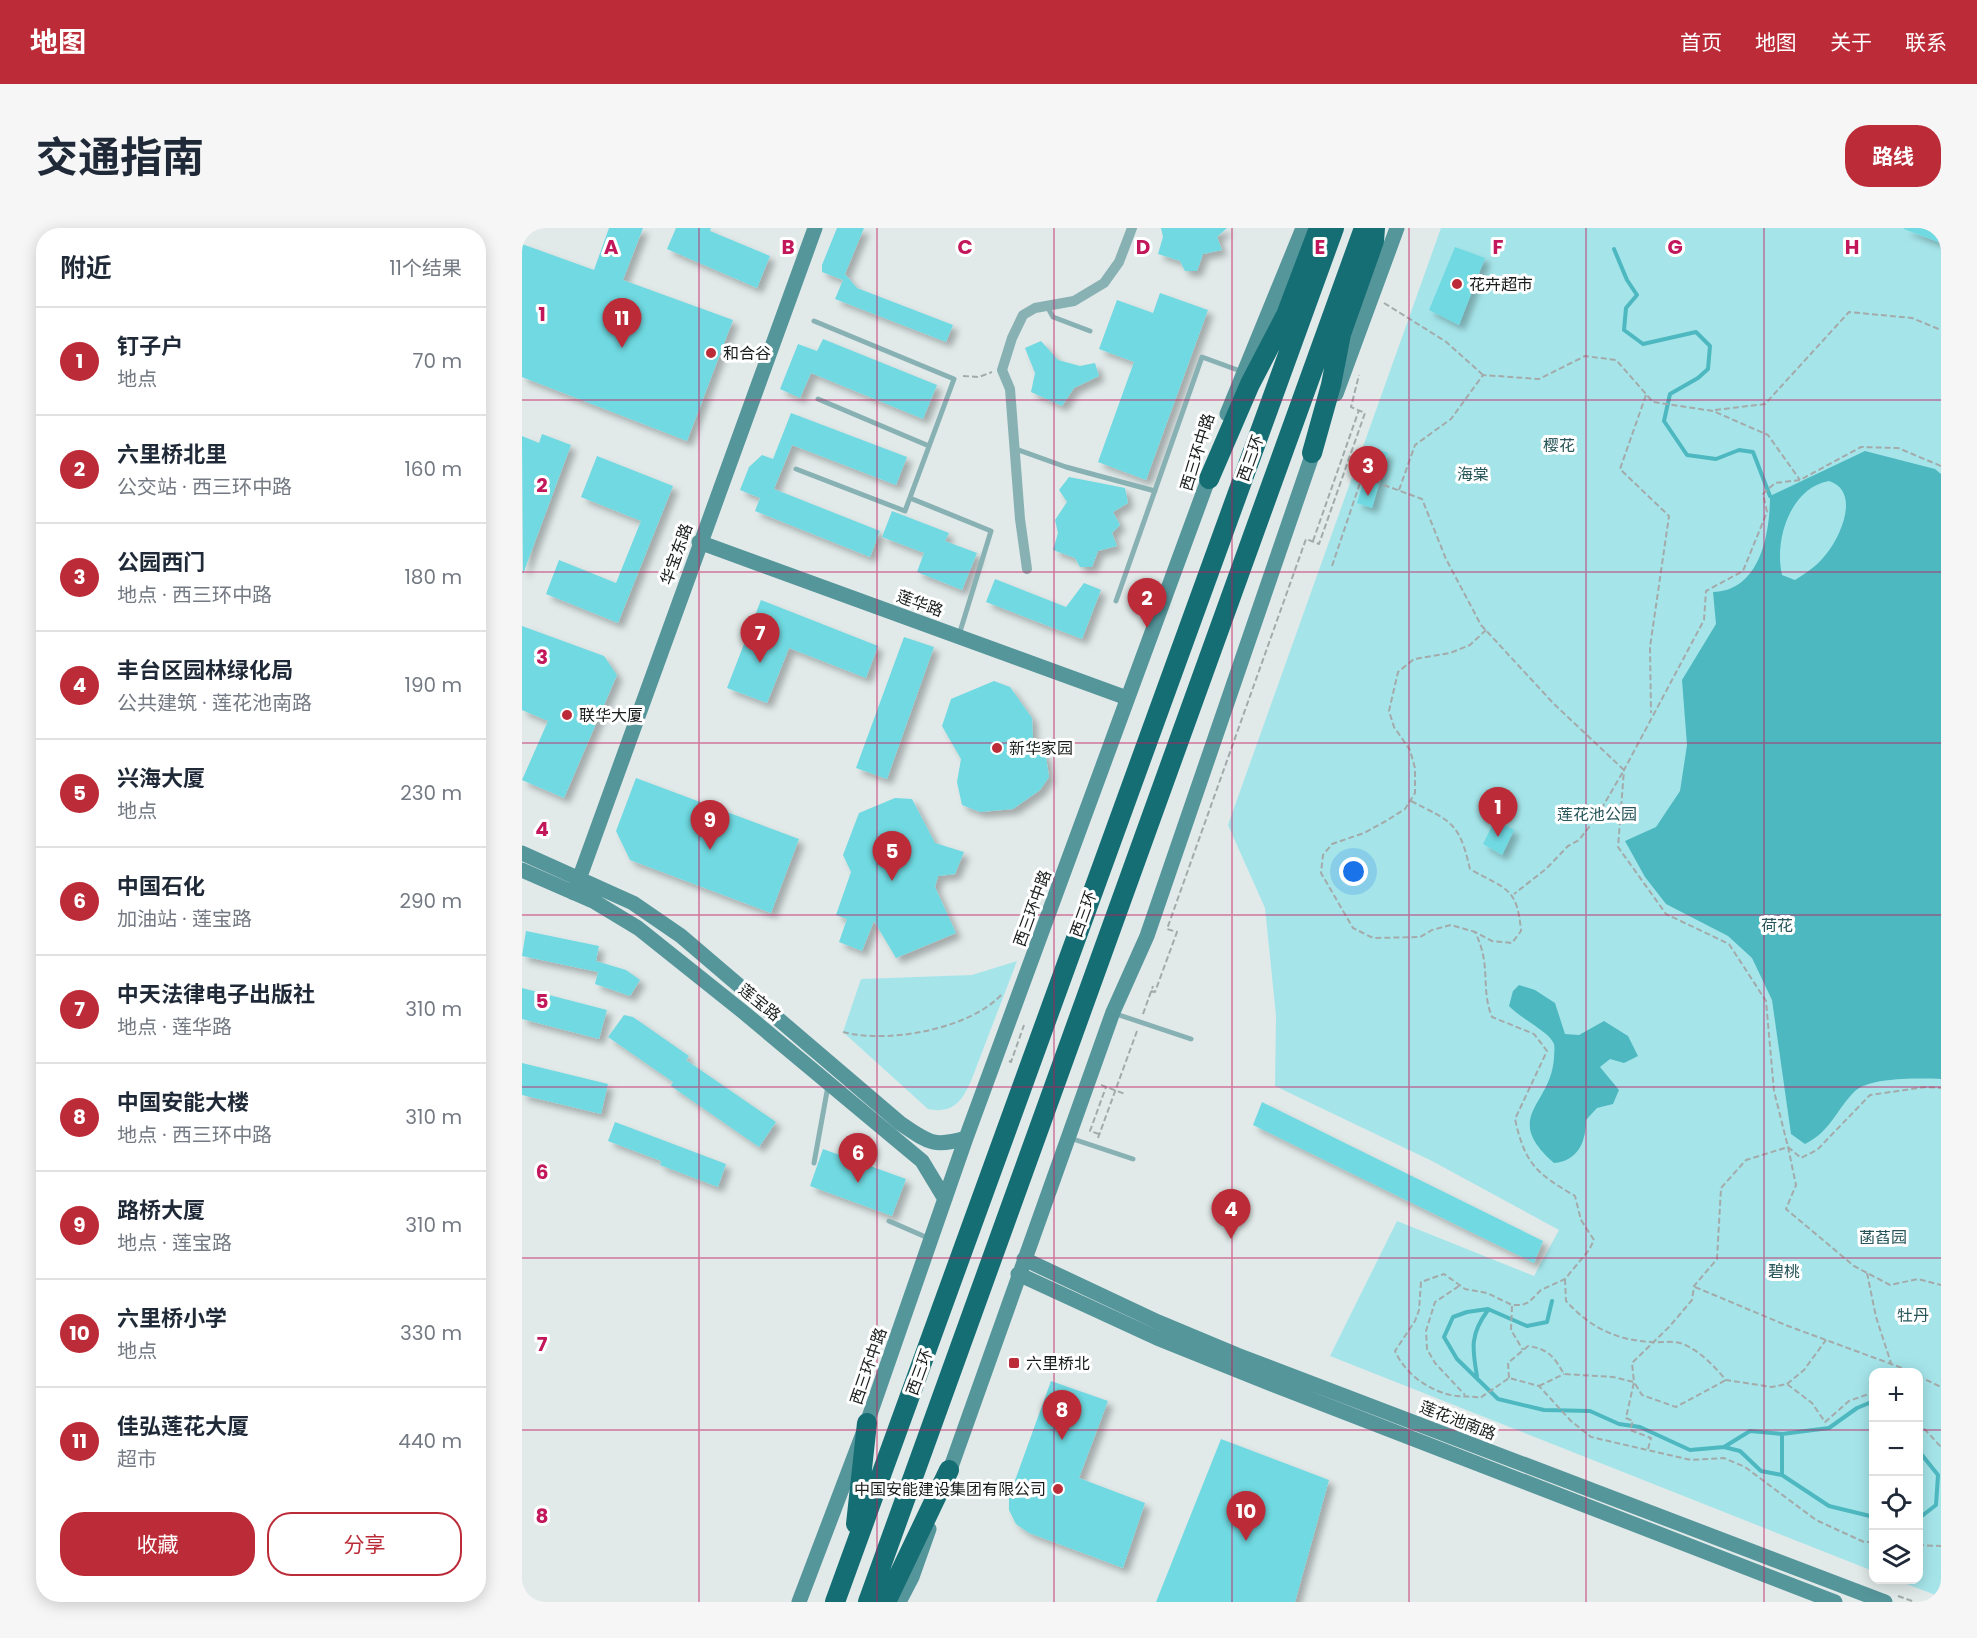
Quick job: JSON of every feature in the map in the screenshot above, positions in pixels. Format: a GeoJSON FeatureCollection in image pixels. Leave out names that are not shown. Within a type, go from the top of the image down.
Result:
{"type":"FeatureCollection","features":[{"type":"Feature","properties":{"kind":"highway"},"geometry":{"type":"LineString","coordinates":[[1209,479],[1250,384],[1286,315],[1319,228]]}},
{"type":"Feature","properties":{"kind":"highway","name":"西三环"},"geometry":{"type":"LineString","coordinates":[[835,1602],[1078,927],[1334,228]]}},
{"type":"Feature","properties":{"kind":"highway","name":"西三环"},"geometry":{"type":"LineString","coordinates":[[868,1602],[1364,228]]}},
{"type":"Feature","properties":{"kind":"highway"},"geometry":{"type":"LineString","coordinates":[[1312,453],[1331,385],[1341,334],[1374,242],[1375,228]]}},
{"type":"Feature","properties":{"kind":"highway"},"geometry":{"type":"LineString","coordinates":[[852,1558],[867,1423]]}},
{"type":"Feature","properties":{"kind":"highway"},"geometry":{"type":"LineString","coordinates":[[886,1602],[949,1470]]}},
{"type":"Feature","properties":{"kind":"street","name":"华宝东路"},"geometry":{"type":"LineString","coordinates":[[576,886],[699,542],[815,228]]}},
{"type":"Feature","properties":{"kind":"street"},"geometry":{"type":"LineString","coordinates":[[1027,569],[1020,519],[1010,388],[1002,370],[1012,338],[1023,315],[1047,306],[1074,300],[1104,283],[1119,262],[1132,228]]}},
{"type":"Feature","properties":{"kind":"street","name":"西三环中路"},"geometry":{"type":"LineString","coordinates":[[799,1602],[867,1423],[966,1138],[1209,479],[1226,416],[1303,228]]}},
{"type":"Feature","properties":{"kind":"street"},"geometry":{"type":"LineString","coordinates":[[900,1602],[912,1577],[1113,1012],[1147,936],[1312,453],[1324,427],[1397,228]]}},
{"type":"Feature","properties":{"kind":"street","name":"莲华路"},"geometry":{"type":"LineString","coordinates":[[699,542],[1127,699]]}},
{"type":"Feature","properties":{"kind":"street","name":"莲宝路"},"geometry":{"type":"LineString","coordinates":[[522,853],[638,928],[828,1082],[922,1161],[945,1199]]}},
{"type":"Feature","properties":{"kind":"street","name":"莲宝路"},"geometry":{"type":"LineString","coordinates":[[522,870],[633,903],[681,936],[900,1123],[919,1136],[943,1144],[966,1138]]}},
{"type":"Feature","properties":{"kind":"street","name":"莲花池南路"},"geometry":{"type":"LineString","coordinates":[[1024,1259],[1131,1310],[1237,1355],[1885,1602]]}},
{"type":"Feature","properties":{"kind":"street","name":"莲花池南路"},"geometry":{"type":"LineString","coordinates":[[1018,1274],[1146,1334],[1835,1602]]}},
{"type":"Feature","properties":{"kind":"lane"},"geometry":{"type":"LineString","coordinates":[[1047,306],[1053,317],[1090,332]]}},
{"type":"Feature","properties":{"kind":"lane"},"geometry":{"type":"LineString","coordinates":[[796,469],[905,511],[954,379],[814,321]]}},
{"type":"Feature","properties":{"kind":"lane"},"geometry":{"type":"LineString","coordinates":[[1116,601],[1202,357],[1244,372]]}},
{"type":"Feature","properties":{"kind":"lane"},"geometry":{"type":"LineString","coordinates":[[818,399],[929,446]]}},
{"type":"Feature","properties":{"kind":"lane"},"geometry":{"type":"LineString","coordinates":[[1016,449],[1066,467],[1155,491]]}},
{"type":"Feature","properties":{"kind":"lane"},"geometry":{"type":"LineString","coordinates":[[910,498],[991,531],[958,636]]}},
{"type":"Feature","properties":{"kind":"lane"},"geometry":{"type":"LineString","coordinates":[[1113,1012],[1191,1039]]}},
{"type":"Feature","properties":{"kind":"lane"},"geometry":{"type":"LineString","coordinates":[[814,1162],[828,1082]]}},
{"type":"Feature","properties":{"kind":"lane"},"geometry":{"type":"LineString","coordinates":[[1069,1137],[1133,1159]]}},
{"type":"Feature","properties":{"kind":"lane"},"geometry":{"type":"LineString","coordinates":[[889,1221],[931,1239]]}},
{"type":"Feature","properties":{"kind":"path"},"geometry":{"type":"LineString","coordinates":[[1378,299],[1445,341],[1484,375],[1539,380],[1585,356],[1616,360],[1653,402],[1713,411],[1768,435],[1800,480]]}},
{"type":"Feature","properties":{"kind":"path"},"geometry":{"type":"LineString","coordinates":[[1713,411],[1765,404],[1850,312],[1912,318],[1941,330]]}},
{"type":"Feature","properties":{"kind":"path"},"geometry":{"type":"LineString","coordinates":[[954,379],[965,375],[979,377],[1002,370]]}},
{"type":"Feature","properties":{"kind":"path"},"geometry":{"type":"LineString","coordinates":[[1151,991],[1155,992],[1177,932],[1167,929],[1306,539],[1319,544],[1365,413],[1351,407],[1359,375]]}},
{"type":"Feature","properties":{"kind":"path"},"geometry":{"type":"LineString","coordinates":[[1399,490],[1415,445],[1450,419],[1484,375]]}},
{"type":"Feature","properties":{"kind":"path"},"geometry":{"type":"LineString","coordinates":[[1646,394],[1620,469],[1669,516],[1650,647],[1651,715]]}},
{"type":"Feature","properties":{"kind":"path"},"geometry":{"type":"LineString","coordinates":[[1313,542],[1359,410]]}},
{"type":"Feature","properties":{"kind":"path"},"geometry":{"type":"LineString","coordinates":[[1514,894],[1546,869],[1568,846],[1579,840],[1596,818],[1704,620],[1706,591],[1743,571],[1767,512],[1763,494],[1775,483],[1800,480],[1861,447],[1898,448],[1941,466]]}},
{"type":"Feature","properties":{"kind":"path"},"geometry":{"type":"LineString","coordinates":[[1332,566],[1362,477],[1422,498],[1446,559],[1486,630],[1554,704],[1624,770]]}},
{"type":"Feature","properties":{"kind":"path"},"geometry":{"type":"LineString","coordinates":[[1411,800],[1442,816],[1457,829],[1464,842],[1470,869],[1514,894],[1519,908],[1521,931],[1512,944],[1492,941],[1474,932],[1451,925],[1432,930],[1420,937],[1373,938],[1353,928],[1321,873],[1323,855],[1332,844],[1364,834],[1405,809],[1415,793],[1415,768],[1410,750],[1397,733],[1389,711],[1398,672],[1414,659],[1450,653],[1470,645],[1486,630]]}},
{"type":"Feature","properties":{"kind":"path"},"geometry":{"type":"LineString","coordinates":[[1624,770],[1618,848],[1666,914],[1729,944],[1766,1001],[1774,1091],[1796,1185],[1786,1209],[1854,1266],[1890,1285],[1918,1279],[1941,1285]]}},
{"type":"Feature","properties":{"kind":"path"},"geometry":{"type":"LineString","coordinates":[[1474,932],[1482,946],[1486,965],[1485,1000],[1492,1017],[1534,1034],[1547,1051],[1515,1119],[1532,1166],[1575,1196],[1581,1220],[1594,1240],[1589,1250],[1565,1280],[1541,1290],[1529,1302],[1512,1305],[1487,1293],[1459,1286],[1444,1274],[1421,1282],[1419,1310],[1395,1351],[1400,1363],[1431,1387],[1459,1397],[1465,1395],[1480,1398],[1509,1378]]}},
{"type":"Feature","properties":{"kind":"path"},"geometry":{"type":"LineString","coordinates":[[1096,1146],[1153,986]]}},
{"type":"Feature","properties":{"kind":"path"},"geometry":{"type":"LineString","coordinates":[[843,1032],[865,1038],[916,1033],[980,1012],[1008,988]]}},
{"type":"Feature","properties":{"kind":"path"},"geometry":{"type":"LineString","coordinates":[[1100,1134],[1090,1131],[1106,1087]]}},
{"type":"Feature","properties":{"kind":"path"},"geometry":{"type":"LineString","coordinates":[[1788,1147],[1801,1158],[1817,1150],[1870,1095],[1926,1087],[1941,1088]]}},
{"type":"Feature","properties":{"kind":"path"},"geometry":{"type":"LineString","coordinates":[[1648,1450],[1651,1438],[1630,1430],[1633,1421],[1626,1418],[1634,1382],[1632,1363],[1692,1300],[1694,1286],[1718,1259],[1721,1188],[1746,1160],[1788,1147]]}},
{"type":"Feature","properties":{"kind":"path"},"geometry":{"type":"LineString","coordinates":[[1867,1273],[1876,1317],[1891,1363]]}},
{"type":"Feature","properties":{"kind":"path"},"geometry":{"type":"LineString","coordinates":[[1565,1280],[1566,1301],[1582,1319],[1603,1332],[1652,1342],[1682,1343],[1713,1364],[1725,1380]]}},
{"type":"Feature","properties":{"kind":"path"},"geometry":{"type":"LineString","coordinates":[[1459,1286],[1435,1302],[1426,1331],[1427,1349],[1435,1363],[1465,1395]]}},
{"type":"Feature","properties":{"kind":"path"},"geometry":{"type":"LineString","coordinates":[[1694,1286],[1826,1340],[1903,1368]]}},
{"type":"Feature","properties":{"kind":"path"},"geometry":{"type":"LineString","coordinates":[[1512,1305],[1511,1330],[1523,1350]]}},
{"type":"Feature","properties":{"kind":"path"},"geometry":{"type":"LineString","coordinates":[[1509,1378],[1539,1386],[1552,1382],[1564,1374],[1613,1377],[1634,1382],[1642,1395],[1676,1407],[1725,1380],[1772,1388],[1787,1384],[1804,1370],[1826,1340]]}},
{"type":"Feature","properties":{"kind":"path"},"geometry":{"type":"LineString","coordinates":[[1509,1378],[1508,1363],[1528,1346],[1542,1348],[1552,1353],[1564,1374]]}},
{"type":"Feature","properties":{"kind":"path"},"geometry":{"type":"LineString","coordinates":[[1923,1378],[1941,1387]]}},
{"type":"Feature","properties":{"kind":"path"},"geometry":{"type":"LineString","coordinates":[[1787,1384],[1812,1404],[1825,1422],[1849,1401],[1869,1394]]}},
{"type":"Feature","properties":{"kind":"path"},"geometry":{"type":"LineString","coordinates":[[1539,1386],[1564,1414],[1591,1437],[1692,1460],[1724,1458],[1744,1467],[1816,1520],[1864,1542],[1869,1542]]}},
{"type":"Feature","properties":{"kind":"path"},"geometry":{"type":"LineString","coordinates":[[1923,1427],[1941,1447]]}},
{"type":"Feature","properties":{"kind":"path"},"geometry":{"type":"LineString","coordinates":[[1923,1545],[1941,1546]]}},
{"type":"Feature","properties":{"kind":"green space","name":"莲花池公园"},"geometry":{"type":"Polygon","coordinates":[[[1441,228],[1941,228],[1941,1597],[1907,1584],[1923,1584],[1923,1368],[1869,1368],[1869,1569],[1330,1356],[1397,1221],[1534,1276],[1559,1230],[1432,1161],[1275,1086],[1276,1016],[1265,908],[1228,825],[1441,228]]]}},
{"type":"Feature","properties":{"kind":"green space"},"geometry":{"type":"Polygon","coordinates":[[[1017,961],[971,1081],[964,1095],[950,1108],[928,1109],[843,1032],[861,979],[972,975],[1017,961]]]}},
{"type":"Feature","properties":{"kind":"shaded area"},"geometry":{"type":"Polygon","coordinates":[[[1865,451],[1935,469],[1941,474],[1941,1079],[1896,1079],[1862,1086],[1848,1098],[1821,1133],[1805,1144],[1791,1134],[1772,1000],[1752,958],[1728,936],[1666,904],[1645,877],[1625,841],[1656,827],[1680,791],[1687,745],[1682,680],[1716,624],[1713,592],[1729,589],[1742,582],[1752,571],[1759,558],[1768,527],[1770,496],[1865,451]],[[1829,481],[1815,486],[1795,505],[1783,532],[1780,547],[1782,575],[1795,580],[1816,565],[1833,545],[1842,525],[1846,503],[1844,494],[1838,486],[1829,481]]]}},
{"type":"Feature","properties":{"kind":"shaded area"},"geometry":{"type":"Polygon","coordinates":[[[1519,985],[1535,990],[1555,1003],[1565,1034],[1579,1035],[1604,1021],[1628,1036],[1638,1056],[1624,1063],[1610,1059],[1600,1067],[1619,1090],[1613,1104],[1597,1108],[1586,1120],[1582,1143],[1575,1154],[1569,1159],[1554,1163],[1539,1147],[1531,1134],[1530,1122],[1551,1074],[1554,1046],[1547,1035],[1509,1006],[1513,991],[1519,985]]]}},
{"type":"Feature","properties":{"kind":"building"},"geometry":{"type":"Polygon","coordinates":[[[609,228],[643,228],[623,280],[733,320],[687,441],[522,377],[522,244],[594,270],[609,228]]]}},
{"type":"Feature","properties":{"kind":"building"},"geometry":{"type":"Polygon","coordinates":[[[676,228],[711,228],[710,231],[770,256],[757,288],[667,249],[676,228]]]}},
{"type":"Feature","properties":{"kind":"building"},"geometry":{"type":"Polygon","coordinates":[[[837,228],[864,228],[845,274],[857,288],[953,325],[946,342],[835,299],[843,280],[822,272],[822,265],[837,228]]]}},
{"type":"Feature","properties":{"kind":"building"},"geometry":{"type":"Polygon","coordinates":[[[1161,228],[1227,228],[1217,237],[1222,250],[1203,254],[1197,271],[1185,271],[1180,261],[1158,254],[1163,237],[1161,228]]]}},
{"type":"Feature","properties":{"kind":"building"},"geometry":{"type":"Polygon","coordinates":[[[1941,228],[1941,243],[1904,229],[1941,228]]]}},
{"type":"Feature","properties":{"kind":"building","name":"花卉超市"},"geometry":{"type":"Polygon","coordinates":[[[1455,247],[1485,258],[1459,325],[1429,310],[1455,247]]]}},
{"type":"Feature","properties":{"kind":"building"},"geometry":{"type":"Polygon","coordinates":[[[1160,293],[1208,310],[1146,480],[1098,462],[1134,362],[1099,349],[1117,300],[1153,313],[1160,293]]]}},
{"type":"Feature","properties":{"kind":"building"},"geometry":{"type":"Polygon","coordinates":[[[823,339],[937,385],[923,419],[811,373],[800,398],[780,389],[798,344],[817,351],[823,339]]]}},
{"type":"Feature","properties":{"kind":"building"},"geometry":{"type":"Polygon","coordinates":[[[1041,341],[1058,360],[1080,366],[1095,363],[1099,376],[1074,388],[1062,406],[1031,392],[1035,373],[1025,348],[1041,341]]]}},
{"type":"Feature","properties":{"kind":"building"},"geometry":{"type":"Polygon","coordinates":[[[791,413],[907,457],[896,485],[792,445],[774,489],[880,531],[870,557],[755,511],[760,498],[740,490],[749,467],[762,455],[773,459],[791,413]]]}},
{"type":"Feature","properties":{"kind":"building"},"geometry":{"type":"Polygon","coordinates":[[[542,434],[571,445],[523,574],[522,436],[539,443],[542,434]]]}},
{"type":"Feature","properties":{"kind":"building"},"geometry":{"type":"Polygon","coordinates":[[[1373,448],[1388,453],[1372,508],[1357,503],[1373,448]]]}},
{"type":"Feature","properties":{"kind":"building"},"geometry":{"type":"Polygon","coordinates":[[[597,456],[673,486],[618,623],[546,594],[559,560],[616,583],[641,521],[581,497],[597,456]]]}},
{"type":"Feature","properties":{"kind":"building"},"geometry":{"type":"Polygon","coordinates":[[[1069,477],[1125,488],[1128,503],[1113,512],[1120,525],[1112,533],[1117,546],[1098,551],[1092,567],[1080,567],[1075,558],[1053,550],[1058,533],[1055,520],[1067,502],[1059,490],[1069,477]]]}},
{"type":"Feature","properties":{"kind":"building"},"geometry":{"type":"Polygon","coordinates":[[[892,511],[949,533],[945,541],[977,553],[962,590],[917,572],[924,553],[882,537],[892,511]]]}},
{"type":"Feature","properties":{"kind":"building"},"geometry":{"type":"Polygon","coordinates":[[[995,579],[1066,607],[1084,583],[1101,590],[1082,639],[986,602],[995,579]]]}},
{"type":"Feature","properties":{"kind":"building"},"geometry":{"type":"Polygon","coordinates":[[[761,600],[878,646],[866,678],[789,648],[767,703],[727,688],[761,600]]]}},
{"type":"Feature","properties":{"kind":"building","name":"联华大厦"},"geometry":{"type":"Polygon","coordinates":[[[522,626],[604,656],[617,675],[564,798],[522,780],[548,721],[522,710],[522,626]]]}},
{"type":"Feature","properties":{"kind":"building"},"geometry":{"type":"Polygon","coordinates":[[[904,637],[934,647],[887,779],[856,768],[904,637]]]}},
{"type":"Feature","properties":{"kind":"building","name":"新华家园"},"geometry":{"type":"Polygon","coordinates":[[[994,681],[1010,687],[1032,718],[1033,739],[1046,757],[1049,777],[1040,790],[1013,809],[980,812],[962,805],[957,782],[961,759],[942,726],[951,699],[994,681]]]}},
{"type":"Feature","properties":{"kind":"building"},"geometry":{"type":"Polygon","coordinates":[[[636,778],[799,839],[771,913],[630,860],[616,831],[636,778]]]}},
{"type":"Feature","properties":{"kind":"building"},"geometry":{"type":"Polygon","coordinates":[[[895,798],[912,799],[935,843],[964,852],[955,874],[938,876],[935,887],[956,933],[896,958],[874,921],[862,951],[839,942],[847,919],[836,915],[851,872],[843,855],[859,813],[895,798]]]}},
{"type":"Feature","properties":{"kind":"building"},"geometry":{"type":"Polygon","coordinates":[[[1495,820],[1514,830],[1502,855],[1483,844],[1495,820]]]}},
{"type":"Feature","properties":{"kind":"building"},"geometry":{"type":"Polygon","coordinates":[[[526,931],[599,946],[596,961],[626,970],[640,980],[630,996],[595,984],[598,972],[522,956],[526,931]]]}},
{"type":"Feature","properties":{"kind":"building"},"geometry":{"type":"Polygon","coordinates":[[[522,988],[607,1010],[599,1039],[522,1019],[522,988]]]}},
{"type":"Feature","properties":{"kind":"building"},"geometry":{"type":"Polygon","coordinates":[[[624,1015],[633,1017],[689,1056],[686,1060],[776,1122],[759,1147],[671,1086],[673,1082],[608,1037],[624,1015]]]}},
{"type":"Feature","properties":{"kind":"building"},"geometry":{"type":"Polygon","coordinates":[[[522,1063],[608,1084],[601,1114],[522,1095],[522,1063]]]}},
{"type":"Feature","properties":{"kind":"building"},"geometry":{"type":"Polygon","coordinates":[[[1262,1102],[1543,1241],[1534,1263],[1253,1125],[1262,1102]]]}},
{"type":"Feature","properties":{"kind":"building"},"geometry":{"type":"Polygon","coordinates":[[[615,1122],[726,1164],[718,1187],[660,1165],[661,1161],[608,1141],[615,1122]]]}},
{"type":"Feature","properties":{"kind":"building"},"geometry":{"type":"Polygon","coordinates":[[[823,1149],[906,1179],[892,1216],[810,1186],[823,1149]]]}},
{"type":"Feature","properties":{"kind":"building"},"geometry":{"type":"Polygon","coordinates":[[[1051,1381],[1108,1401],[1079,1478],[1145,1503],[1123,1568],[1029,1533],[1016,1524],[1009,1510],[1009,1497],[1051,1381]]]}},
{"type":"Feature","properties":{"kind":"building"},"geometry":{"type":"Polygon","coordinates":[[[1221,1439],[1329,1480],[1295,1602],[1156,1602],[1221,1439]]]}},
{"type":"Feature","properties":{"kind":"waterway"},"geometry":{"type":"LineString","coordinates":[[1614,249],[1627,280],[1637,295],[1626,308],[1624,330],[1643,344],[1696,332],[1710,346],[1708,369],[1698,378],[1670,394],[1664,421],[1687,455],[1716,459],[1739,450],[1753,452],[1770,496]]}},
{"type":"Feature","properties":{"kind":"waterway"},"geometry":{"type":"LineString","coordinates":[[1552,1301],[1547,1322],[1527,1326],[1488,1309],[1467,1312],[1453,1317],[1444,1337],[1457,1359],[1498,1399],[1544,1410],[1590,1411],[1619,1424],[1640,1427],[1690,1450],[1724,1447],[1750,1431],[1782,1434]]}},
{"type":"Feature","properties":{"kind":"waterway"},"geometry":{"type":"LineString","coordinates":[[1477,1376],[1474,1357],[1475,1334],[1488,1310]]}},
{"type":"Feature","properties":{"kind":"waterway"},"geometry":{"type":"LineString","coordinates":[[1782,1475],[1782,1434],[1829,1428],[1857,1408],[1869,1403]]}},
{"type":"Feature","properties":{"kind":"waterway"},"geometry":{"type":"LineString","coordinates":[[1724,1447],[1740,1451],[1761,1471],[1782,1475],[1829,1506],[1869,1516]]}},
{"type":"Feature","properties":{"kind":"waterway"},"geometry":{"type":"LineString","coordinates":[[1923,1456],[1938,1475],[1936,1505],[1923,1515]]}},
{"type":"Feature","properties":{"kind":"place","name":"花卉超市"},"geometry":{"type":"Point","coordinates":[1457,284]}},
{"type":"Feature","properties":{"kind":"place","name":"佳弘莲花大厦"},"geometry":{"type":"Point","coordinates":[622,348]}},
{"type":"Feature","properties":{"kind":"place","name":"和合谷"},"geometry":{"type":"Point","coordinates":[711,353]}},
{"type":"Feature","properties":{"kind":"place","name":"公园西门"},"geometry":{"type":"Point","coordinates":[1368,496]}},
{"type":"Feature","properties":{"kind":"place","name":"六里桥北里"},"geometry":{"type":"Point","coordinates":[1147,628]}},
{"type":"Feature","properties":{"kind":"place","name":"中天法律电子出版社"},"geometry":{"type":"Point","coordinates":[760,663]}},
{"type":"Feature","properties":{"kind":"place","name":"联华大厦"},"geometry":{"type":"Point","coordinates":[567,715]}},
{"type":"Feature","properties":{"kind":"place","name":"新华家园"},"geometry":{"type":"Point","coordinates":[997,748]}},
{"type":"Feature","properties":{"kind":"place","name":"钉子户"},"geometry":{"type":"Point","coordinates":[1498,837]}},
{"type":"Feature","properties":{"kind":"place","name":"路桥大厦"},"geometry":{"type":"Point","coordinates":[710,850]}},
{"type":"Feature","properties":{"kind":"place","name":"兴海大厦"},"geometry":{"type":"Point","coordinates":[892,881]}},
{"type":"Feature","properties":{"kind":"place","name":"中国石化"},"geometry":{"type":"Point","coordinates":[858,1183]}},
{"type":"Feature","properties":{"kind":"place","name":"丰台区园林绿化局"},"geometry":{"type":"Point","coordinates":[1231,1239]}},
{"type":"Feature","properties":{"kind":"place","name":"六里桥北"},"geometry":{"type":"Point","coordinates":[1014,1363]}},
{"type":"Feature","properties":{"kind":"place","name":"中国安能大楼"},"geometry":{"type":"Point","coordinates":[1062,1440]}},
{"type":"Feature","properties":{"kind":"place","name":"中国安能建设集团有限公司"},"geometry":{"type":"Point","coordinates":[1058,1489]}},
{"type":"Feature","properties":{"kind":"place","name":"六里桥小学"},"geometry":{"type":"Point","coordinates":[1246,1541]}},
{"type":"Feature","properties":{"kind":"park label","name":"樱花"},"geometry":{"type":"Point","coordinates":[1559,445]}},
{"type":"Feature","properties":{"kind":"park label","name":"海棠"},"geometry":{"type":"Point","coordinates":[1473,474]}},
{"type":"Feature","properties":{"kind":"park label","name":"荷花"},"geometry":{"type":"Point","coordinates":[1777,925]}},
{"type":"Feature","properties":{"kind":"park label","name":"菡萏园"},"geometry":{"type":"Point","coordinates":[1883,1237]}},
{"type":"Feature","properties":{"kind":"park label","name":"碧桃"},"geometry":{"type":"Point","coordinates":[1784,1271]}},
{"type":"Feature","properties":{"kind":"park label","name":"牡丹"},"geometry":{"type":"Point","coordinates":[1913,1315]}}]}
